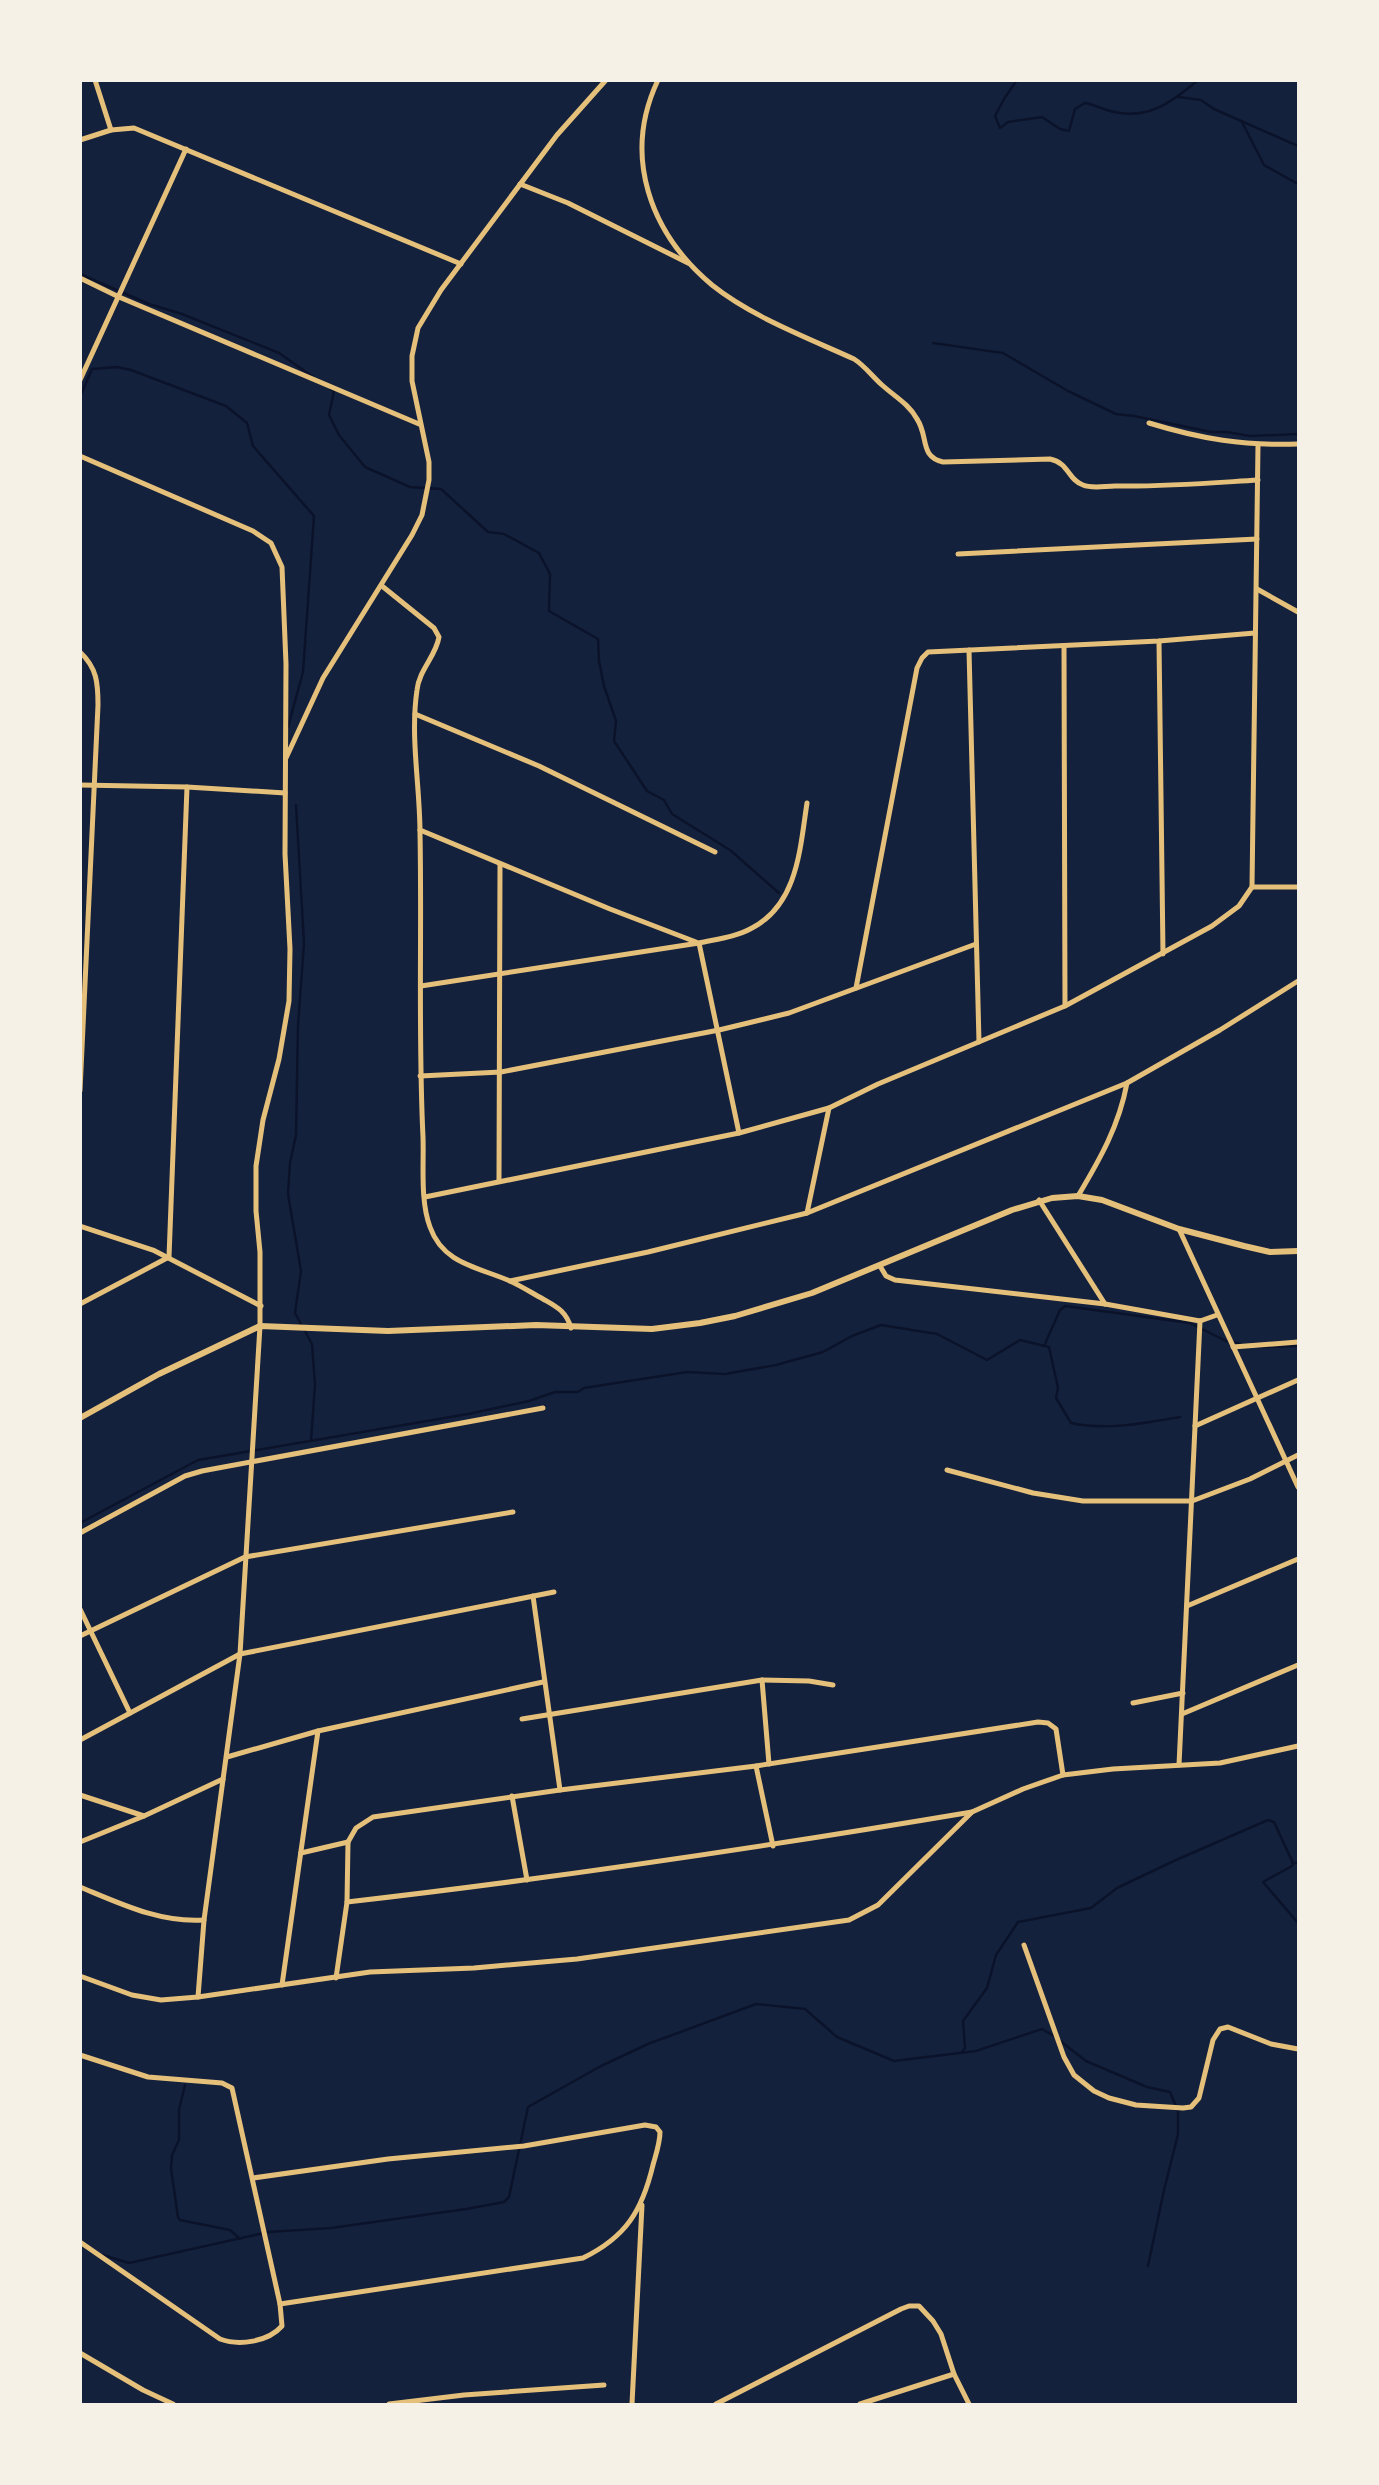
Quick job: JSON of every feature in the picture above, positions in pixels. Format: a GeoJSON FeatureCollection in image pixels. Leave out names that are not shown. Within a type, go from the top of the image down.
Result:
{"type":"FeatureCollection","features":[{"type":"Feature","properties":{"kind":"street"},"geometry":{"type":"LineString","coordinates":[[95,80],[111,130]]}},
{"type":"Feature","properties":{"kind":"street"},"geometry":{"type":"LineString","coordinates":[[285,762],[323,678],[382,586],[422,515],[427,496],[429,462],[412,381],[413,342],[426,313],[556,135],[606,80]]}},
{"type":"Feature","properties":{"kind":"street"},"geometry":{"type":"LineString","coordinates":[[657,80],[642,133],[645,183],[658,220],[690,264],[713,286],[741,304],[866,367],[881,384],[911,409],[924,432],[928,453],[933,459],[943,462],[1050,459],[1065,466],[1076,481],[1088,486],[1258,480]]}},
{"type":"Feature","properties":{"kind":"street"},"geometry":{"type":"LineString","coordinates":[[80,141],[111,130],[134,128],[461,264]]}},
{"type":"Feature","properties":{"kind":"street"},"geometry":{"type":"LineString","coordinates":[[80,380],[186,149]]}},
{"type":"Feature","properties":{"kind":"street"},"geometry":{"type":"LineString","coordinates":[[520,184],[568,203],[690,264]]}},
{"type":"Feature","properties":{"kind":"street"},"geometry":{"type":"LineString","coordinates":[[80,278],[419,424]]}},
{"type":"Feature","properties":{"kind":"street"},"geometry":{"type":"LineString","coordinates":[[1149,424],[1192,436],[1258,445],[1298,444]]}},
{"type":"Feature","properties":{"kind":"street"},"geometry":{"type":"LineString","coordinates":[[425,1197],[739,1133],[829,1108],[878,1084],[1065,1006],[1230,915],[1252,887],[1258,445]]}},
{"type":"Feature","properties":{"kind":"street"},"geometry":{"type":"LineString","coordinates":[[80,456],[253,531],[271,543],[282,567],[286,664],[285,854],[290,949],[289,1001],[279,1059],[263,1120],[256,1166],[261,1306],[240,1654],[204,1920],[198,1997]]}},
{"type":"Feature","properties":{"kind":"street"},"geometry":{"type":"LineString","coordinates":[[958,554],[1257,539]]}},
{"type":"Feature","properties":{"kind":"street"},"geometry":{"type":"LineString","coordinates":[[382,586],[434,628],[439,637],[419,678],[415,714],[420,830],[420,1076],[425,1197],[430,1228],[445,1251],[465,1265],[510,1281],[565,1312],[571,1328]]}},
{"type":"Feature","properties":{"kind":"street"},"geometry":{"type":"LineString","coordinates":[[1257,589],[1298,612]]}},
{"type":"Feature","properties":{"kind":"street"},"geometry":{"type":"LineString","coordinates":[[856,988],[917,668],[928,652],[1255,634]]}},
{"type":"Feature","properties":{"kind":"street"},"geometry":{"type":"LineString","coordinates":[[1159,641],[1163,954]]}},
{"type":"Feature","properties":{"kind":"street"},"geometry":{"type":"LineString","coordinates":[[1064,646],[1065,1006]]}},
{"type":"Feature","properties":{"kind":"street"},"geometry":{"type":"LineString","coordinates":[[970,650],[979,1042]]}},
{"type":"Feature","properties":{"kind":"street"},"geometry":{"type":"LineString","coordinates":[[80,652],[92,664],[98,685],[80,1091]]}},
{"type":"Feature","properties":{"kind":"street"},"geometry":{"type":"LineString","coordinates":[[415,714],[549,770],[715,852]]}},
{"type":"Feature","properties":{"kind":"street"},"geometry":{"type":"LineString","coordinates":[[80,785],[285,790]]}},
{"type":"Feature","properties":{"kind":"street"},"geometry":{"type":"LineString","coordinates":[[169,1257],[187,787]]}},
{"type":"Feature","properties":{"kind":"street"},"geometry":{"type":"LineString","coordinates":[[421,986],[699,943],[734,936],[751,929],[764,921],[785,897],[798,863],[807,803]]}},
{"type":"Feature","properties":{"kind":"street"},"geometry":{"type":"LineString","coordinates":[[420,830],[699,943]]}},
{"type":"Feature","properties":{"kind":"street"},"geometry":{"type":"LineString","coordinates":[[499,1181],[502,973],[500,864]]}},
{"type":"Feature","properties":{"kind":"street"},"geometry":{"type":"LineString","coordinates":[[1252,887],[1298,887]]}},
{"type":"Feature","properties":{"kind":"street"},"geometry":{"type":"LineString","coordinates":[[699,943],[739,1133]]}},
{"type":"Feature","properties":{"kind":"street"},"geometry":{"type":"LineString","coordinates":[[420,1076],[501,1072],[719,1030],[789,1013],[976,944]]}},
{"type":"Feature","properties":{"kind":"street"},"geometry":{"type":"LineString","coordinates":[[510,1281],[648,1252],[807,1213],[1127,1083],[1220,1030],[1298,981]]}},
{"type":"Feature","properties":{"kind":"street"},"geometry":{"type":"LineString","coordinates":[[1078,1196],[1113,1134],[1127,1083]]}},
{"type":"Feature","properties":{"kind":"street"},"geometry":{"type":"LineString","coordinates":[[807,1213],[829,1108]]}},
{"type":"Feature","properties":{"kind":"street"},"geometry":{"type":"LineString","coordinates":[[80,1418],[191,1358],[260,1326],[388,1331],[536,1325],[652,1329],[712,1321],[811,1293],[1039,1200],[1078,1196],[1102,1200],[1179,1229],[1259,1250],[1298,1251]]}},
{"type":"Feature","properties":{"kind":"street"},"geometry":{"type":"LineString","coordinates":[[1039,1200],[1105,1304]]}},
{"type":"Feature","properties":{"kind":"street"},"geometry":{"type":"LineString","coordinates":[[80,1226],[169,1257],[218,1286],[261,1306]]}},
{"type":"Feature","properties":{"kind":"street"},"geometry":{"type":"LineString","coordinates":[[1179,1229],[1298,1487]]}},
{"type":"Feature","properties":{"kind":"street"},"geometry":{"type":"LineString","coordinates":[[80,1304],[169,1257]]}},
{"type":"Feature","properties":{"kind":"street"},"geometry":{"type":"LineString","coordinates":[[880,1266],[886,1276],[895,1280],[1105,1304],[1200,1321],[1217,1315]]}},
{"type":"Feature","properties":{"kind":"street"},"geometry":{"type":"LineString","coordinates":[[1179,1765],[1200,1321]]}},
{"type":"Feature","properties":{"kind":"street"},"geometry":{"type":"LineString","coordinates":[[1233,1347],[1298,1342]]}},
{"type":"Feature","properties":{"kind":"street"},"geometry":{"type":"LineString","coordinates":[[1195,1426],[1298,1380]]}},
{"type":"Feature","properties":{"kind":"street"},"geometry":{"type":"LineString","coordinates":[[80,1533],[185,1476],[543,1408]]}},
{"type":"Feature","properties":{"kind":"street"},"geometry":{"type":"LineString","coordinates":[[947,1470],[1033,1493],[1073,1499],[1192,1502],[1250,1479],[1298,1455]]}},
{"type":"Feature","properties":{"kind":"street"},"geometry":{"type":"LineString","coordinates":[[80,1636],[245,1557],[513,1512]]}},
{"type":"Feature","properties":{"kind":"street"},"geometry":{"type":"LineString","coordinates":[[1187,1606],[1298,1559]]}},
{"type":"Feature","properties":{"kind":"street"},"geometry":{"type":"LineString","coordinates":[[80,1740],[240,1654],[554,1592]]}},
{"type":"Feature","properties":{"kind":"street"},"geometry":{"type":"LineString","coordinates":[[533,1596],[560,1790]]}},
{"type":"Feature","properties":{"kind":"street"},"geometry":{"type":"LineString","coordinates":[[80,1609],[131,1713]]}},
{"type":"Feature","properties":{"kind":"street"},"geometry":{"type":"LineString","coordinates":[[1182,1714],[1298,1665]]}},
{"type":"Feature","properties":{"kind":"street"},"geometry":{"type":"LineString","coordinates":[[522,1719],[762,1680],[808,1681],[833,1685]]}},
{"type":"Feature","properties":{"kind":"street"},"geometry":{"type":"LineString","coordinates":[[762,1680],[769,1764]]}},
{"type":"Feature","properties":{"kind":"street"},"geometry":{"type":"LineString","coordinates":[[227,1757],[318,1731],[543,1682]]}},
{"type":"Feature","properties":{"kind":"street"},"geometry":{"type":"LineString","coordinates":[[1132,1703],[1183,1693]]}},
{"type":"Feature","properties":{"kind":"street"},"geometry":{"type":"LineString","coordinates":[[337,1978],[347,1902],[348,1842],[362,1822],[373,1817],[756,1766],[1043,1722],[1056,1729],[1063,1775]]}},
{"type":"Feature","properties":{"kind":"street"},"geometry":{"type":"LineString","coordinates":[[282,1986],[318,1731]]}},
{"type":"Feature","properties":{"kind":"street"},"geometry":{"type":"LineString","coordinates":[[347,1902],[773,1846],[972,1812],[1063,1775],[1113,1769],[1220,1763],[1298,1746]]}},
{"type":"Feature","properties":{"kind":"street"},"geometry":{"type":"LineString","coordinates":[[756,1766],[773,1846]]}},
{"type":"Feature","properties":{"kind":"street"},"geometry":{"type":"LineString","coordinates":[[80,1842],[223,1779]]}},
{"type":"Feature","properties":{"kind":"street"},"geometry":{"type":"LineString","coordinates":[[80,1796],[144,1816]]}},
{"type":"Feature","properties":{"kind":"street"},"geometry":{"type":"LineString","coordinates":[[512,1797],[527,1880]]}},
{"type":"Feature","properties":{"kind":"street"},"geometry":{"type":"LineString","coordinates":[[80,1976],[146,1998],[160,2000],[282,1986],[370,1972],[474,1968],[577,1958],[849,1920],[878,1905],[972,1812]]}},
{"type":"Feature","properties":{"kind":"street"},"geometry":{"type":"LineString","coordinates":[[301,1853],[348,1842]]}},
{"type":"Feature","properties":{"kind":"street"},"geometry":{"type":"LineString","coordinates":[[80,1888],[169,1919],[204,1920]]}},
{"type":"Feature","properties":{"kind":"street"},"geometry":{"type":"LineString","coordinates":[[1024,1945],[1069,2067],[1085,2085],[1109,2098],[1136,2105],[1191,2107],[1199,2098],[1213,2039],[1217,2032],[1224,2028],[1233,2028],[1271,2045],[1298,2049]]}},
{"type":"Feature","properties":{"kind":"street"},"geometry":{"type":"LineString","coordinates":[[80,2055],[148,2077],[222,2083],[230,2086],[234,2093],[280,2304],[283,2321],[281,2329],[249,2343],[228,2342],[198,2326],[80,2242]]}},
{"type":"Feature","properties":{"kind":"street"},"geometry":{"type":"LineString","coordinates":[[253,2178],[388,2159],[524,2146],[645,2125],[659,2129],[660,2137],[642,2201],[632,2404]]}},
{"type":"Feature","properties":{"kind":"street"},"geometry":{"type":"LineString","coordinates":[[280,2304],[583,2258],[609,2244],[631,2221],[642,2201]]}},
{"type":"Feature","properties":{"kind":"street"},"geometry":{"type":"LineString","coordinates":[[716,2404],[909,2306],[919,2306],[933,2321],[969,2404]]}},
{"type":"Feature","properties":{"kind":"street"},"geometry":{"type":"LineString","coordinates":[[80,2353],[143,2390],[173,2404]]}},
{"type":"Feature","properties":{"kind":"street"},"geometry":{"type":"LineString","coordinates":[[860,2404],[954,2374]]}},
{"type":"Feature","properties":{"kind":"street"},"geometry":{"type":"LineString","coordinates":[[388,2404],[464,2395],[604,2385]]}},
{"type":"Feature","properties":{"kind":"waterway"},"geometry":{"type":"LineString","coordinates":[[1017,80],[995,116],[1000,128],[1008,122],[1042,117],[1060,129],[1069,131],[1075,109],[1085,103],[1121,113],[1145,112],[1167,103],[1198,80]]}},
{"type":"Feature","properties":{"kind":"waterway"},"geometry":{"type":"LineString","coordinates":[[1178,97],[1201,100],[1214,109],[1298,146]]}},
{"type":"Feature","properties":{"kind":"waterway"},"geometry":{"type":"LineString","coordinates":[[1242,122],[1264,165],[1298,184]]}},
{"type":"Feature","properties":{"kind":"waterway"},"geometry":{"type":"LineString","coordinates":[[80,274],[149,304],[182,314],[279,353],[313,377]]}},
{"type":"Feature","properties":{"kind":"waterway"},"geometry":{"type":"LineString","coordinates":[[933,343],[1003,353],[1068,391],[1116,414],[1211,432],[1250,436],[1298,434]]}},
{"type":"Feature","properties":{"kind":"waterway"},"geometry":{"type":"LineString","coordinates":[[80,397],[92,369],[117,367],[226,406],[247,423],[253,446],[314,516],[303,672],[288,727]]}},
{"type":"Feature","properties":{"kind":"waterway"},"geometry":{"type":"LineString","coordinates":[[330,389],[334,391],[329,415],[339,435],[365,467],[410,487],[441,489],[488,532],[504,534],[539,553],[550,574],[549,611],[598,639],[604,686],[616,721],[614,741],[647,791],[664,800],[672,814],[730,850],[779,893]]}},
{"type":"Feature","properties":{"kind":"waterway"},"geometry":{"type":"LineString","coordinates":[[296,805],[304,943],[298,1026],[296,1135],[290,1163],[288,1194],[301,1271],[295,1313],[312,1344],[315,1385],[311,1441]]}},
{"type":"Feature","properties":{"kind":"waterway"},"geometry":{"type":"LineString","coordinates":[[1044,1346],[1060,1310],[1065,1306],[1190,1323],[1226,1341],[1241,1344]]}},
{"type":"Feature","properties":{"kind":"waterway"},"geometry":{"type":"LineString","coordinates":[[80,1523],[198,1460],[468,1414],[529,1401],[555,1392],[578,1392],[584,1388],[687,1372],[725,1374],[776,1365],[823,1352],[852,1336],[881,1325],[937,1334],[987,1360],[1020,1340],[1049,1347],[1058,1388],[1056,1398],[1071,1423],[1112,1426],[1180,1417]]}},
{"type":"Feature","properties":{"kind":"waterway"},"geometry":{"type":"LineString","coordinates":[[1258,1347],[1298,1346]]}},
{"type":"Feature","properties":{"kind":"waterway"},"geometry":{"type":"LineString","coordinates":[[962,2052],[965,2048],[963,2021],[987,1988],[996,1955],[1018,1922],[1091,1908],[1117,1888],[1268,1820],[1274,1822],[1293,1863]]}},
{"type":"Feature","properties":{"kind":"waterway"},"geometry":{"type":"LineString","coordinates":[[1298,1863],[1293,1863],[1263,1882],[1298,1923]]}},
{"type":"Feature","properties":{"kind":"waterway"},"geometry":{"type":"LineString","coordinates":[[103,2255],[129,2263],[268,2232],[331,2228],[504,2202],[509,2197],[528,2107],[601,2066],[648,2044],[756,2004],[805,2009],[837,2037],[894,2061],[976,2051],[1042,2029],[1054,2036]]}},
{"type":"Feature","properties":{"kind":"waterway"},"geometry":{"type":"LineString","coordinates":[[1059,2040],[1086,2061],[1147,2087],[1170,2092],[1178,2111],[1178,2134],[1148,2266]]}},
{"type":"Feature","properties":{"kind":"waterway"},"geometry":{"type":"LineString","coordinates":[[185,2085],[179,2110],[179,2140],[172,2155],[171,2169],[178,2217],[180,2220],[230,2230],[240,2239]]}}]}
